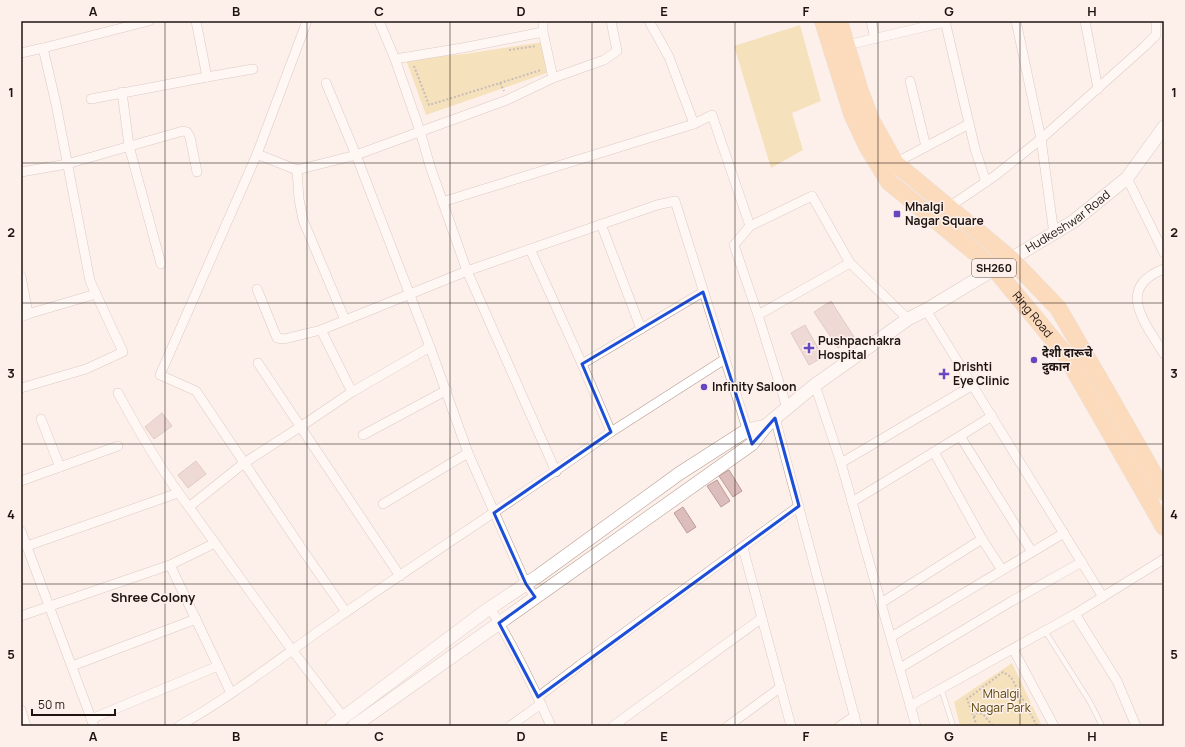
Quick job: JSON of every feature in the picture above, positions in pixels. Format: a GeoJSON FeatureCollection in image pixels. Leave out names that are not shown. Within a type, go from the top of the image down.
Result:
{"type":"FeatureCollection","features":[{"type":"Feature","properties":{"kind":"highway","name":"Ring Road"},"geometry":{"type":"LineString","coordinates":[[823,21],[852,114],[866,146],[888,182],[994,268],[1065,354],[1164,527]]}},
{"type":"Feature","properties":{"kind":"highway","name":"Ring Road"},"geometry":{"type":"LineString","coordinates":[[839,21],[860,91],[871,120],[895,163],[1011,258],[1058,308],[1164,492]]}},
{"type":"Feature","properties":{"kind":"main road","name":"Hudkeshwar Road"},"geometry":{"type":"LineString","coordinates":[[349,722],[499,623],[752,444],[770,422],[815,385],[908,319],[926,310],[1074,221],[1127,178],[1164,127]]}},
{"type":"Feature","properties":{"kind":"main road"},"geometry":{"type":"LineString","coordinates":[[332,726],[349,722],[490,608],[526,584],[680,473],[747,430],[770,422]]}},
{"type":"Feature","properties":{"kind":"street"},"geometry":{"type":"LineString","coordinates":[[21,53],[149,21]]}},
{"type":"Feature","properties":{"kind":"street"},"geometry":{"type":"LineString","coordinates":[[196,21],[207,77]]}},
{"type":"Feature","properties":{"kind":"street"},"geometry":{"type":"LineString","coordinates":[[307,21],[256,154],[160,375],[196,391],[346,612]]}},
{"type":"Feature","properties":{"kind":"street"},"geometry":{"type":"LineString","coordinates":[[379,21],[395,59],[420,131],[442,202],[467,271],[556,472]]}},
{"type":"Feature","properties":{"kind":"street"},"geometry":{"type":"LineString","coordinates":[[543,21],[543,32],[553,78]]}},
{"type":"Feature","properties":{"kind":"street"},"geometry":{"type":"LineString","coordinates":[[256,154],[297,170],[356,155],[507,100],[553,78],[604,60],[617,51],[611,21]]}},
{"type":"Feature","properties":{"kind":"street"},"geometry":{"type":"LineString","coordinates":[[649,21],[669,57],[694,124]]}},
{"type":"Feature","properties":{"kind":"street"},"geometry":{"type":"LineString","coordinates":[[871,21],[875,39]]}},
{"type":"Feature","properties":{"kind":"street"},"geometry":{"type":"LineString","coordinates":[[1016,21],[1041,139],[1054,234]]}},
{"type":"Feature","properties":{"kind":"street"},"geometry":{"type":"LineString","coordinates":[[1085,21],[1098,89]]}},
{"type":"Feature","properties":{"kind":"street"},"geometry":{"type":"LineString","coordinates":[[949,207],[986,182],[1041,139],[1144,48],[1156,35],[1156,21]]}},
{"type":"Feature","properties":{"kind":"street"},"geometry":{"type":"LineString","coordinates":[[847,45],[945,22],[975,149],[986,182]]}},
{"type":"Feature","properties":{"kind":"street"},"geometry":{"type":"LineString","coordinates":[[395,59],[543,32]]}},
{"type":"Feature","properties":{"kind":"street"},"geometry":{"type":"LineString","coordinates":[[21,388],[86,369],[123,352],[90,281],[56,104],[43,48]]}},
{"type":"Feature","properties":{"kind":"street"},"geometry":{"type":"LineString","coordinates":[[91,99],[122,92],[253,69]]}},
{"type":"Feature","properties":{"kind":"street"},"geometry":{"type":"LineString","coordinates":[[910,81],[926,147]]}},
{"type":"Feature","properties":{"kind":"street"},"geometry":{"type":"LineString","coordinates":[[326,83],[356,155],[410,294],[468,453],[526,584],[535,597]]}},
{"type":"Feature","properties":{"kind":"street"},"geometry":{"type":"LineString","coordinates":[[122,92],[129,146],[161,264]]}},
{"type":"Feature","properties":{"kind":"street"},"geometry":{"type":"LineString","coordinates":[[442,202],[694,124],[712,115],[750,226]]}},
{"type":"Feature","properties":{"kind":"street"},"geometry":{"type":"LineString","coordinates":[[895,163],[969,124]]}},
{"type":"Feature","properties":{"kind":"street"},"geometry":{"type":"LineString","coordinates":[[21,172],[67,164],[183,131],[188,132],[198,172]]}},
{"type":"Feature","properties":{"kind":"street"},"geometry":{"type":"LineString","coordinates":[[297,170],[299,199],[303,220],[345,320]]}},
{"type":"Feature","properties":{"kind":"street"},"geometry":{"type":"LineString","coordinates":[[1127,178],[1164,254]]}},
{"type":"Feature","properties":{"kind":"street"},"geometry":{"type":"LineString","coordinates":[[787,408],[734,245],[750,226],[812,196],[850,262],[908,319]]}},
{"type":"Feature","properties":{"kind":"street"},"geometry":{"type":"LineString","coordinates":[[257,289],[277,338],[284,339],[321,330],[467,271],[657,205],[675,201],[702,292],[752,444]]}},
{"type":"Feature","properties":{"kind":"street"},"geometry":{"type":"LineString","coordinates":[[601,224],[641,329]]}},
{"type":"Feature","properties":{"kind":"street"},"geometry":{"type":"LineString","coordinates":[[530,249],[611,432]]}},
{"type":"Feature","properties":{"kind":"street"},"geometry":{"type":"LineString","coordinates":[[758,315],[850,262]]}},
{"type":"Feature","properties":{"kind":"street"},"geometry":{"type":"LineString","coordinates":[[1164,269],[1155,273],[1141,284],[1137,292],[1136,299],[1142,319],[1164,354]]}},
{"type":"Feature","properties":{"kind":"street"},"geometry":{"type":"LineString","coordinates":[[21,276],[25,315],[96,294]]}},
{"type":"Feature","properties":{"kind":"street"},"geometry":{"type":"LineString","coordinates":[[582,364],[702,292]]}},
{"type":"Feature","properties":{"kind":"street"},"geometry":{"type":"LineString","coordinates":[[926,310],[1103,597]]}},
{"type":"Feature","properties":{"kind":"street"},"geometry":{"type":"LineString","coordinates":[[321,330],[352,392]]}},
{"type":"Feature","properties":{"kind":"street"},"geometry":{"type":"LineString","coordinates":[[189,507],[244,463],[352,392],[430,347]]}},
{"type":"Feature","properties":{"kind":"street"},"geometry":{"type":"LineString","coordinates":[[179,726],[208,710],[346,612],[556,472],[611,432],[725,359]]}},
{"type":"Feature","properties":{"kind":"street"},"geometry":{"type":"LineString","coordinates":[[258,363],[400,576]]}},
{"type":"Feature","properties":{"kind":"street"},"geometry":{"type":"LineString","coordinates":[[815,385],[841,463],[916,726]]}},
{"type":"Feature","properties":{"kind":"street"},"geometry":{"type":"LineString","coordinates":[[841,463],[973,386]]}},
{"type":"Feature","properties":{"kind":"street"},"geometry":{"type":"LineString","coordinates":[[364,435],[446,390]]}},
{"type":"Feature","properties":{"kind":"street"},"geometry":{"type":"LineString","coordinates":[[118,393],[134,423],[178,493],[292,650],[349,722]]}},
{"type":"Feature","properties":{"kind":"street"},"geometry":{"type":"LineString","coordinates":[[852,502],[992,416]]}},
{"type":"Feature","properties":{"kind":"street"},"geometry":{"type":"LineString","coordinates":[[41,419],[60,467]]}},
{"type":"Feature","properties":{"kind":"street"},"geometry":{"type":"LineString","coordinates":[[770,422],[799,506],[858,726]]}},
{"type":"Feature","properties":{"kind":"street"},"geometry":{"type":"LineString","coordinates":[[960,436],[1032,552]]}},
{"type":"Feature","properties":{"kind":"street"},"geometry":{"type":"LineString","coordinates":[[21,481],[118,446]]}},
{"type":"Feature","properties":{"kind":"street"},"geometry":{"type":"LineString","coordinates":[[934,452],[982,539],[1002,570]]}},
{"type":"Feature","properties":{"kind":"street"},"geometry":{"type":"LineString","coordinates":[[383,504],[468,453]]}},
{"type":"Feature","properties":{"kind":"street"},"geometry":{"type":"LineString","coordinates":[[26,546],[178,493]]}},
{"type":"Feature","properties":{"kind":"street"},"geometry":{"type":"LineString","coordinates":[[510,726],[580,665],[799,506]]}},
{"type":"Feature","properties":{"kind":"street"},"geometry":{"type":"LineString","coordinates":[[21,531],[93,722],[218,666]]}},
{"type":"Feature","properties":{"kind":"street"},"geometry":{"type":"LineString","coordinates":[[891,637],[1064,533]]}},
{"type":"Feature","properties":{"kind":"street"},"geometry":{"type":"LineString","coordinates":[[881,603],[982,539]]}},
{"type":"Feature","properties":{"kind":"street"},"geometry":{"type":"LineString","coordinates":[[21,616],[170,565],[214,543]]}},
{"type":"Feature","properties":{"kind":"street"},"geometry":{"type":"LineString","coordinates":[[743,548],[791,726]]}},
{"type":"Feature","properties":{"kind":"street"},"geometry":{"type":"LineString","coordinates":[[910,706],[1075,614],[1164,559]]}},
{"type":"Feature","properties":{"kind":"street"},"geometry":{"type":"LineString","coordinates":[[900,668],[1012,601],[1082,562]]}},
{"type":"Feature","properties":{"kind":"street"},"geometry":{"type":"LineString","coordinates":[[170,565],[231,693]]}},
{"type":"Feature","properties":{"kind":"street"},"geometry":{"type":"LineString","coordinates":[[490,608],[540,701],[551,726]]}},
{"type":"Feature","properties":{"kind":"street"},"geometry":{"type":"LineString","coordinates":[[1075,614],[1117,681],[1136,726]]}},
{"type":"Feature","properties":{"kind":"street"},"geometry":{"type":"LineString","coordinates":[[613,726],[762,618]]}},
{"type":"Feature","properties":{"kind":"street"},"geometry":{"type":"LineString","coordinates":[[72,666],[196,619]]}},
{"type":"Feature","properties":{"kind":"street"},"geometry":{"type":"LineString","coordinates":[[1013,649],[1054,726]]}},
{"type":"Feature","properties":{"kind":"street"},"geometry":{"type":"LineString","coordinates":[[728,726],[781,687]]}},
{"type":"Feature","properties":{"kind":"street"},"geometry":{"type":"LineString","coordinates":[[21,710],[26,726]]}},
{"type":"Feature","properties":{"kind":"street"},"geometry":{"type":"LineString","coordinates":[[840,726],[855,716]]}},
{"type":"Feature","properties":{"kind":"lane"},"geometry":{"type":"LineString","coordinates":[[1045,631],[1090,702],[1102,726]]}},
{"type":"Feature","properties":{"kind":"lane"},"geometry":{"type":"LineString","coordinates":[[942,688],[953,726]]}},
{"type":"Feature","properties":{"kind":"path"},"geometry":{"type":"LineString","coordinates":[[502,51],[539,45]]}},
{"type":"Feature","properties":{"kind":"path"},"geometry":{"type":"LineString","coordinates":[[413,63],[429,105],[542,70],[541,64]]}},
{"type":"Feature","properties":{"kind":"path"},"geometry":{"type":"LineString","coordinates":[[500,83],[504,88],[507,100]]}},
{"type":"Feature","properties":{"kind":"path"},"geometry":{"type":"LineString","coordinates":[[977,726],[967,699],[1004,672],[1011,677],[1035,726]]}},
{"type":"Feature","properties":{"kind":"path"},"geometry":{"type":"LineString","coordinates":[[974,717],[977,713],[983,714],[993,726]]}},
{"type":"Feature","properties":{"kind":"highlighted area"},"geometry":{"type":"Polygon","coordinates":[[[703,292],[752,444],[775,418],[799,506],[538,697],[499,623],[535,597],[526,584],[494,513],[611,432],[582,364],[703,292]]]}},
{"type":"Feature","properties":{"kind":"green space"},"geometry":{"type":"Polygon","coordinates":[[[800,25],[821,101],[792,113],[803,150],[771,168],[734,46],[800,25]]]}},
{"type":"Feature","properties":{"kind":"green space"},"geometry":{"type":"Polygon","coordinates":[[[543,42],[547,73],[426,115],[406,60],[464,54],[543,42]]]}},
{"type":"Feature","properties":{"kind":"green space","name":"Mhalgi Nagar Park"},"geometry":{"type":"Polygon","coordinates":[[[1012,663],[1042,726],[960,726],[954,702],[1012,663]]]}},
{"type":"Feature","properties":{"kind":"building"},"geometry":{"type":"Polygon","coordinates":[[[831,301],[854,337],[838,348],[814,312],[831,301]]]}},
{"type":"Feature","properties":{"kind":"building"},"geometry":{"type":"Polygon","coordinates":[[[805,325],[823,357],[809,365],[791,333],[805,325]]]}},
{"type":"Feature","properties":{"kind":"building"},"geometry":{"type":"Polygon","coordinates":[[[162,413],[172,426],[154,439],[145,427],[162,413]]]}},
{"type":"Feature","properties":{"kind":"building"},"geometry":{"type":"Polygon","coordinates":[[[196,461],[206,474],[188,488],[178,475],[196,461]]]}},
{"type":"Feature","properties":{"kind":"building"},"geometry":{"type":"Polygon","coordinates":[[[729,470],[742,491],[733,497],[719,476],[729,470]]]}},
{"type":"Feature","properties":{"kind":"building"},"geometry":{"type":"Polygon","coordinates":[[[717,480],[730,501],[721,507],[707,486],[717,480]]]}},
{"type":"Feature","properties":{"kind":"building"},"geometry":{"type":"Polygon","coordinates":[[[683,507],[696,527],[687,533],[674,513],[683,507]]]}},
{"type":"Feature","properties":{"kind":"place","name":"Mhalgi Nagar Square"},"geometry":{"type":"Point","coordinates":[897,214]}},
{"type":"Feature","properties":{"kind":"place","name":"Pushpachakra Hospital"},"geometry":{"type":"Point","coordinates":[809,348]}},
{"type":"Feature","properties":{"kind":"place","name":"देशी दारूचे दुकान"},"geometry":{"type":"Point","coordinates":[1034,360]}},
{"type":"Feature","properties":{"kind":"place","name":"Drishti Eye Clinic"},"geometry":{"type":"Point","coordinates":[944,374]}},
{"type":"Feature","properties":{"kind":"place","name":"Infinity Saloon"},"geometry":{"type":"Point","coordinates":[704,387]}},
{"type":"Feature","properties":{"kind":"district","name":"Shree Colony"},"geometry":{"type":"Point","coordinates":[153,597]}}]}
